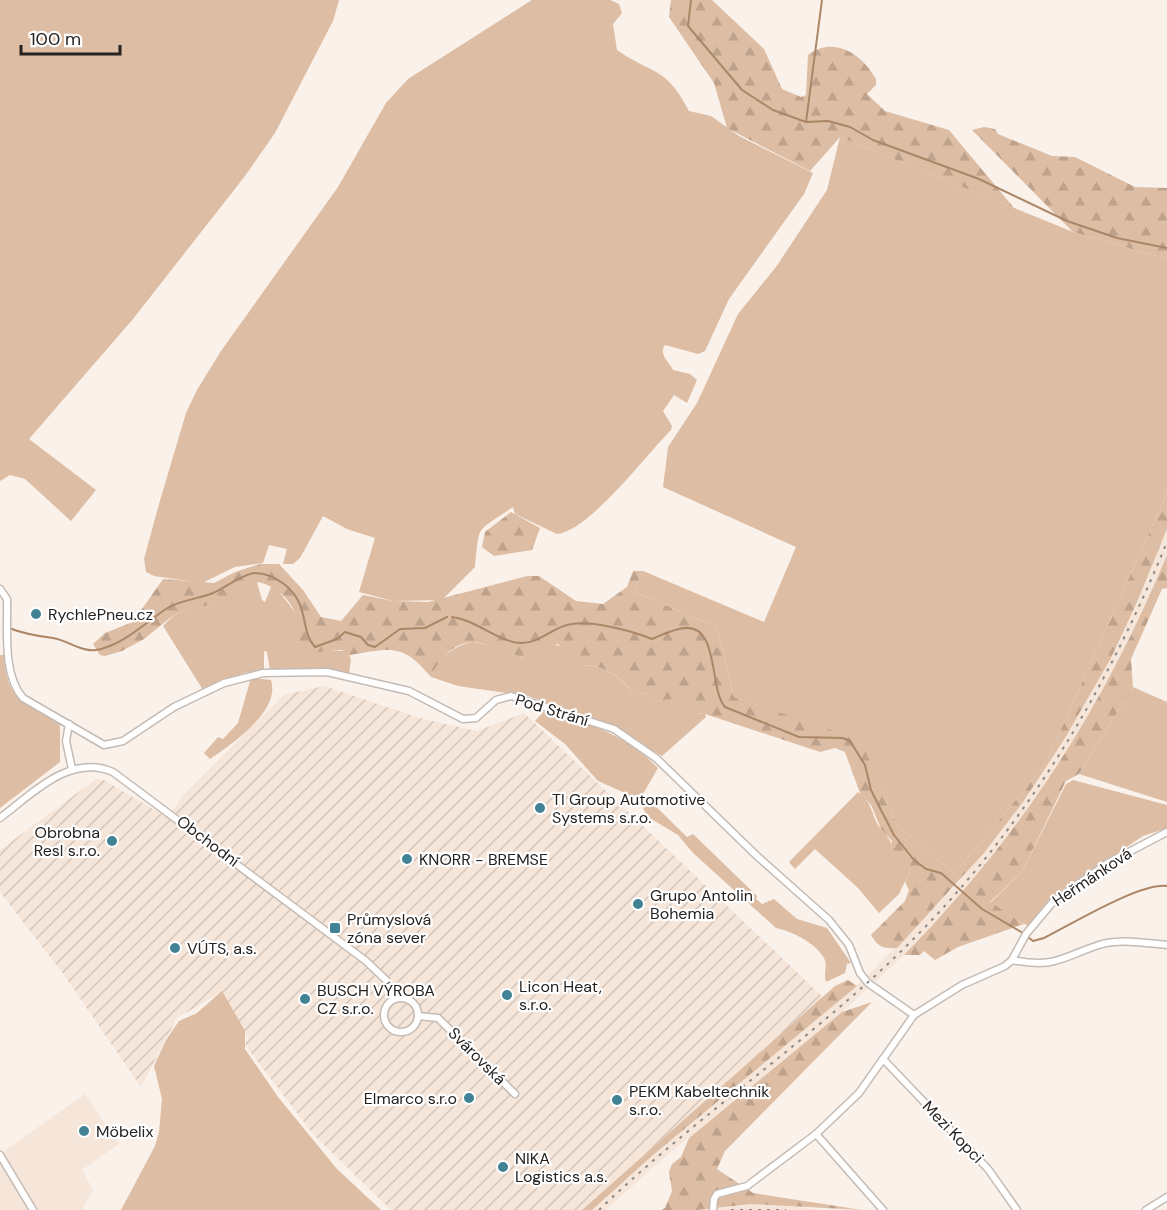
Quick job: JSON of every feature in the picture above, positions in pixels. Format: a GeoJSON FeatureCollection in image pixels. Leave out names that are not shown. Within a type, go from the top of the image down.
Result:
{"type":"FeatureCollection","features":[{"type":"Feature","properties":{"kind":"street"},"geometry":{"type":"LineString","coordinates":[[0,589],[7,599],[11,678],[17,692],[23,698],[69,724],[66,741],[72,769]]}},
{"type":"Feature","properties":{"kind":"street","name":"Pod Strání"},"geometry":{"type":"LineString","coordinates":[[69,724],[104,745],[123,741],[174,707],[225,683],[263,673],[327,672],[409,691],[463,719],[476,718],[496,700],[511,696],[614,729],[656,758],[758,857],[829,920],[849,945],[860,973],[868,983],[914,1015]]}},
{"type":"Feature","properties":{"kind":"street","name":"Obchodní"},"geometry":{"type":"LineString","coordinates":[[0,818],[48,782],[72,769],[99,767],[123,778],[366,961],[387,981],[393,999]]}},
{"type":"Feature","properties":{"kind":"street","name":"Heřmánková"},"geometry":{"type":"LineString","coordinates":[[1012,960],[1038,918],[1060,897],[1108,862],[1167,832]]}},
{"type":"Feature","properties":{"kind":"street"},"geometry":{"type":"LineString","coordinates":[[713,1210],[717,1194],[747,1186],[816,1134],[859,1093],[914,1015],[932,1003],[1012,960],[1029,963],[1056,963],[1104,944],[1140,942],[1167,945]]}},
{"type":"Feature","properties":{"kind":"street"},"geometry":{"type":"LineString","coordinates":[[406,998],[411,1001],[418,1016],[417,1022],[408,1031],[402,1033],[390,1029],[384,1019],[384,1011],[393,999],[406,998]]}},
{"type":"Feature","properties":{"kind":"street","name":"Svárovská"},"geometry":{"type":"LineString","coordinates":[[418,1016],[438,1018],[515,1094]]}},
{"type":"Feature","properties":{"kind":"street","name":"Mezi Kopci"},"geometry":{"type":"LineString","coordinates":[[883,1059],[988,1169],[1015,1210]]}},
{"type":"Feature","properties":{"kind":"street"},"geometry":{"type":"LineString","coordinates":[[816,1134],[883,1210]]}},
{"type":"Feature","properties":{"kind":"street"},"geometry":{"type":"LineString","coordinates":[[0,1155],[33,1210]]}},
{"type":"Feature","properties":{"kind":"street"},"geometry":{"type":"LineString","coordinates":[[1146,1210],[1167,1197]]}},
{"type":"Feature","properties":{"kind":"shaded area"},"geometry":{"type":"Polygon","coordinates":[[[1167,529],[1167,555],[1132,636],[1098,702],[1031,808],[966,889],[904,955],[842,1012],[659,1162],[606,1210],[592,1210],[653,1155],[864,979],[954,888],[1004,827],[1111,658],[1167,529]]]}},
{"type":"Feature","properties":{"kind":"shaded area"},"geometry":{"type":"Polygon","coordinates":[[[324,686],[423,719],[477,731],[524,713],[823,997],[582,1210],[391,1210],[314,1135],[245,1045],[248,1038],[222,992],[177,1018],[141,1087],[64,975],[0,892],[0,850],[96,779],[104,780],[168,818],[182,796],[284,695],[324,686]]]}},
{"type":"Feature","properties":{"kind":"shaded area"},"geometry":{"type":"Polygon","coordinates":[[[85,1094],[119,1144],[82,1170],[93,1190],[82,1210],[0,1210],[0,1148],[3,1152],[85,1094]]]}},
{"type":"Feature","properties":{"kind":"shaded area"},"geometry":{"type":"Polygon","coordinates":[[[751,1204],[784,1205],[824,1210],[697,1210],[751,1204]]]}},
{"type":"Feature","properties":{"kind":"green space"},"geometry":{"type":"Polygon","coordinates":[[[0,0],[339,0],[333,21],[275,133],[245,176],[133,319],[29,439],[96,490],[71,521],[25,479],[10,475],[0,481],[0,0]]]}},
{"type":"Feature","properties":{"kind":"green space"},"geometry":{"type":"Polygon","coordinates":[[[532,0],[610,0],[619,4],[622,13],[613,24],[617,50],[666,79],[681,96],[689,111],[711,116],[739,136],[813,173],[804,194],[729,299],[705,351],[698,354],[665,345],[663,348],[663,355],[673,370],[690,374],[697,380],[687,403],[674,395],[663,411],[672,426],[671,430],[601,506],[570,530],[557,534],[515,514],[513,507],[486,526],[479,535],[475,567],[442,600],[393,601],[359,592],[375,538],[347,529],[323,516],[300,558],[293,564],[283,564],[287,549],[269,545],[263,563],[235,567],[202,583],[154,576],[146,572],[144,559],[159,504],[186,413],[197,390],[221,351],[338,187],[386,103],[408,79],[532,0]]]}},
{"type":"Feature","properties":{"kind":"green space"},"geometry":{"type":"Polygon","coordinates":[[[671,0],[712,0],[764,49],[782,89],[801,97],[806,95],[808,55],[818,49],[837,47],[855,55],[876,79],[876,85],[867,94],[885,111],[949,130],[1014,208],[840,137],[810,171],[727,128],[714,83],[669,17],[671,0]]]}},
{"type":"Feature","properties":{"kind":"green space"},"geometry":{"type":"Polygon","coordinates":[[[984,127],[995,129],[998,134],[1052,156],[1075,157],[1135,187],[1167,188],[1167,259],[1073,232],[972,130],[984,127]]]}},
{"type":"Feature","properties":{"kind":"green space"},"geometry":{"type":"Polygon","coordinates":[[[840,137],[1073,232],[1167,259],[1167,493],[1045,765],[954,874],[897,825],[861,741],[734,697],[717,627],[634,592],[643,571],[764,622],[796,547],[663,487],[668,447],[697,403],[738,314],[776,267],[827,190],[840,137]]]}},
{"type":"Feature","properties":{"kind":"green space"},"geometry":{"type":"Polygon","coordinates":[[[1167,493],[1167,529],[1137,602],[1111,658],[1065,738],[1023,802],[984,853],[897,948],[881,946],[871,935],[905,901],[909,890],[905,882],[911,869],[890,850],[892,841],[881,829],[871,805],[860,793],[845,752],[835,748],[820,752],[705,714],[693,713],[679,698],[657,701],[650,695],[632,692],[623,681],[611,673],[598,667],[583,665],[558,644],[523,658],[482,643],[463,644],[444,657],[434,669],[431,677],[412,658],[395,651],[350,655],[342,650],[307,653],[297,644],[298,623],[291,604],[277,590],[258,582],[231,599],[175,614],[144,639],[122,651],[105,656],[100,655],[93,644],[105,633],[133,622],[163,579],[214,583],[235,572],[260,564],[279,564],[303,590],[321,617],[341,621],[363,595],[393,601],[428,602],[527,576],[539,576],[576,601],[603,604],[627,587],[633,571],[643,571],[634,592],[717,627],[734,697],[861,740],[897,825],[954,874],[1045,765],[1167,493]]]}},
{"type":"Feature","properties":{"kind":"green space"},"geometry":{"type":"Polygon","coordinates":[[[511,512],[540,528],[532,550],[494,556],[482,547],[485,532],[511,512]]]}},
{"type":"Feature","properties":{"kind":"green space"},"geometry":{"type":"Polygon","coordinates":[[[1167,555],[1167,588],[1162,589],[1131,659],[1133,687],[1079,774],[1066,781],[1022,872],[990,902],[1024,924],[958,947],[935,960],[924,951],[920,955],[904,955],[985,864],[1022,817],[1055,768],[1087,718],[1115,666],[1167,555]]]}},
{"type":"Feature","properties":{"kind":"green space"},"geometry":{"type":"Polygon","coordinates":[[[257,582],[262,600],[265,602],[271,587],[275,586],[291,606],[297,618],[297,644],[326,651],[348,651],[351,660],[349,674],[270,670],[267,652],[264,651],[264,671],[244,673],[203,690],[163,626],[175,614],[230,599],[257,582]]]}},
{"type":"Feature","properties":{"kind":"green space"},"geometry":{"type":"Polygon","coordinates":[[[473,642],[495,646],[522,658],[552,645],[562,646],[583,665],[597,667],[611,673],[632,692],[650,695],[657,701],[679,697],[693,713],[705,714],[706,717],[662,756],[611,726],[528,696],[458,686],[431,677],[437,664],[447,654],[459,646],[473,642]]]}},
{"type":"Feature","properties":{"kind":"green space"},"geometry":{"type":"Polygon","coordinates":[[[0,655],[4,655],[9,683],[20,699],[60,723],[60,762],[0,808],[0,655]]]}},
{"type":"Feature","properties":{"kind":"green space"},"geometry":{"type":"Polygon","coordinates":[[[251,678],[271,680],[272,692],[269,703],[262,715],[242,736],[210,759],[204,753],[218,737],[223,739],[238,723],[251,678]]]}},
{"type":"Feature","properties":{"kind":"green space"},"geometry":{"type":"Polygon","coordinates":[[[1133,687],[1167,702],[1167,802],[1079,774],[1133,687]]]}},
{"type":"Feature","properties":{"kind":"green space"},"geometry":{"type":"Polygon","coordinates":[[[545,710],[606,732],[646,757],[658,768],[643,794],[687,837],[693,834],[757,896],[756,899],[762,904],[774,899],[797,919],[827,928],[851,963],[847,964],[845,973],[826,982],[825,961],[815,947],[796,935],[776,928],[693,853],[678,835],[648,817],[642,806],[623,792],[598,781],[565,744],[535,721],[545,710]]]}},
{"type":"Feature","properties":{"kind":"green space"},"geometry":{"type":"Polygon","coordinates":[[[1073,780],[1167,805],[1167,828],[1143,836],[1059,892],[1028,926],[990,903],[1022,872],[1066,784],[1073,780]]]}},
{"type":"Feature","properties":{"kind":"green space"},"geometry":{"type":"Polygon","coordinates":[[[858,792],[867,800],[878,824],[890,840],[894,854],[901,857],[911,869],[899,894],[879,913],[858,888],[815,849],[795,869],[789,862],[858,792]]]}},
{"type":"Feature","properties":{"kind":"green space"},"geometry":{"type":"Polygon","coordinates":[[[848,980],[857,986],[653,1155],[592,1210],[582,1210],[835,986],[848,980]]]}},
{"type":"Feature","properties":{"kind":"green space"},"geometry":{"type":"Polygon","coordinates":[[[222,991],[245,1031],[245,1049],[278,1097],[337,1169],[381,1210],[121,1210],[155,1146],[159,1132],[162,1099],[154,1066],[166,1040],[179,1021],[197,1013],[222,991]]]}},
{"type":"Feature","properties":{"kind":"green space"},"geometry":{"type":"Polygon","coordinates":[[[872,1002],[725,1151],[717,1169],[753,1193],[862,1210],[751,1204],[697,1210],[661,1210],[665,1208],[672,1191],[669,1172],[672,1164],[681,1157],[689,1138],[842,1012],[872,1002]]]}},
{"type":"Feature","properties":{"kind":"waterway"},"geometry":{"type":"LineString","coordinates":[[691,0],[688,26],[742,90],[773,110],[806,122],[828,121],[850,127],[873,140],[979,179],[1067,221],[1117,238],[1167,248]]}},
{"type":"Feature","properties":{"kind":"waterway"},"geometry":{"type":"LineString","coordinates":[[806,122],[822,0]]}},
{"type":"Feature","properties":{"kind":"waterway"},"geometry":{"type":"LineString","coordinates":[[9,628],[31,635],[58,639],[85,649],[106,648],[124,639],[171,606],[213,593],[239,578],[255,573],[274,578],[292,592],[298,600],[307,633],[315,647],[337,639],[345,632],[361,637],[368,645],[375,647],[400,629],[425,628],[447,617]]}},
{"type":"Feature","properties":{"kind":"waterway"},"geometry":{"type":"LineString","coordinates":[[452,617],[470,622],[503,639],[520,643],[539,639],[561,627],[576,624],[610,627],[652,639],[679,629],[692,628],[702,634],[708,644],[720,698],[725,707],[799,737],[843,738],[850,741],[865,765],[871,790],[894,835],[914,860],[926,869],[941,873],[982,909],[1023,933]]}},
{"type":"Feature","properties":{"kind":"waterway"},"geometry":{"type":"LineString","coordinates":[[1028,937],[1033,941],[1044,938],[1123,897],[1155,887],[1167,886]]}},
{"type":"Feature","properties":{"kind":"railway"},"geometry":{"type":"LineString","coordinates":[[599,1210],[697,1123],[866,984],[962,887],[1004,835],[1078,724],[1140,605],[1167,542]]}},
{"type":"Feature","properties":{"kind":"railway"},"geometry":{"type":"LineString","coordinates":[[731,1210],[786,1210]]}},
{"type":"Feature","properties":{"kind":"place","name":"RychlePneu.cz"},"geometry":{"type":"Point","coordinates":[36,614]}},
{"type":"Feature","properties":{"kind":"place","name":"TI Group Automotive Systems s.r.o."},"geometry":{"type":"Point","coordinates":[540,808]}},
{"type":"Feature","properties":{"kind":"place","name":"Obrobna Resl s.r.o."},"geometry":{"type":"Point","coordinates":[112,841]}},
{"type":"Feature","properties":{"kind":"place","name":"KNORR - BREMSE"},"geometry":{"type":"Point","coordinates":[407,859]}},
{"type":"Feature","properties":{"kind":"place","name":"Grupo Antolin Bohemia"},"geometry":{"type":"Point","coordinates":[638,904]}},
{"type":"Feature","properties":{"kind":"place","name":"Průmyslová zóna sever"},"geometry":{"type":"Point","coordinates":[335,928]}},
{"type":"Feature","properties":{"kind":"place","name":"VÚTS, a.s."},"geometry":{"type":"Point","coordinates":[175,948]}},
{"type":"Feature","properties":{"kind":"place","name":"Licon Heat, s.r.o."},"geometry":{"type":"Point","coordinates":[507,995]}},
{"type":"Feature","properties":{"kind":"place","name":"BUSCH VÝROBA CZ s.r.o."},"geometry":{"type":"Point","coordinates":[305,999]}},
{"type":"Feature","properties":{"kind":"place","name":"Elmarco s.r.o"},"geometry":{"type":"Point","coordinates":[469,1098]}},
{"type":"Feature","properties":{"kind":"place","name":"PEKM Kabeltechnik s.r.o."},"geometry":{"type":"Point","coordinates":[617,1100]}},
{"type":"Feature","properties":{"kind":"place","name":"Möbelix"},"geometry":{"type":"Point","coordinates":[84,1131]}},
{"type":"Feature","properties":{"kind":"place","name":"NIKA Logistics a.s."},"geometry":{"type":"Point","coordinates":[503,1167]}}]}
